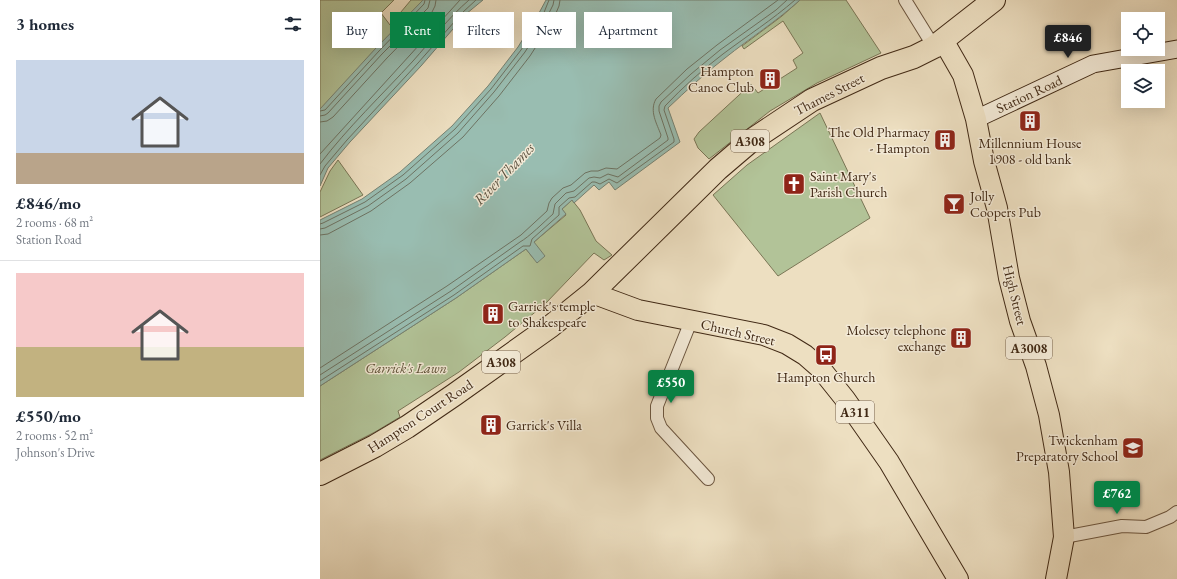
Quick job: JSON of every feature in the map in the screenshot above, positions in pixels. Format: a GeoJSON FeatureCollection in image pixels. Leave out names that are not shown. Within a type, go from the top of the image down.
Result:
{"type":"FeatureCollection","features":[{"type":"Feature","properties":{"kind":"highway","name":"Thames Street"},"geometry":{"type":"LineString","coordinates":[[592,293],[693,192],[737,152],[767,129],[812,100],[881,68],[914,57],[939,43],[994,0]]}},
{"type":"Feature","properties":{"kind":"highway","name":"Hampton Court Road"},"geometry":{"type":"LineString","coordinates":[[320,474],[375,446],[407,427],[551,326],[592,293]]}},
{"type":"Feature","properties":{"kind":"main road","name":"High Street"},"geometry":{"type":"LineString","coordinates":[[939,43],[963,75],[976,119],[984,161],[997,208],[1009,278],[1020,321],[1036,366],[1049,415],[1059,472],[1064,537],[1056,579]]}},
{"type":"Feature","properties":{"kind":"main road","name":"Church Street"},"geometry":{"type":"LineString","coordinates":[[592,293],[638,310],[764,334],[787,344],[805,355],[821,369],[845,399],[889,462],[958,579]]}},
{"type":"Feature","properties":{"kind":"street"},"geometry":{"type":"LineString","coordinates":[[905,0],[939,43]]}},
{"type":"Feature","properties":{"kind":"street","name":"Station Road"},"geometry":{"type":"LineString","coordinates":[[976,119],[1094,64],[1177,49]]}},
{"type":"Feature","properties":{"kind":"street"},"geometry":{"type":"LineString","coordinates":[[691,321],[657,406],[657,418],[661,428],[708,479]]}},
{"type":"Feature","properties":{"kind":"street"},"geometry":{"type":"LineString","coordinates":[[1064,537],[1122,526],[1146,527],[1170,517],[1177,512]]}},
{"type":"Feature","properties":{"kind":"green space"},"geometry":{"type":"Polygon","coordinates":[[[320,0],[394,0],[382,12],[332,12],[332,48],[382,48],[382,14],[390,25],[390,46],[320,117],[320,0]]]}},
{"type":"Feature","properties":{"kind":"green space"},"geometry":{"type":"Polygon","coordinates":[[[411,0],[436,0],[424,12],[401,12],[411,0]]]}},
{"type":"Feature","properties":{"kind":"green space"},"geometry":{"type":"Polygon","coordinates":[[[800,0],[846,0],[881,53],[817,83],[770,111],[709,159],[698,148],[694,139],[699,132],[751,84],[758,93],[797,68],[793,60],[803,53],[783,21],[744,49],[742,46],[782,16],[800,0]]]}},
{"type":"Feature","properties":{"kind":"green space"},"geometry":{"type":"Polygon","coordinates":[[[820,113],[870,218],[778,276],[713,195],[747,165],[820,113]]]}},
{"type":"Feature","properties":{"kind":"green space"},"geometry":{"type":"Polygon","coordinates":[[[338,160],[363,195],[320,217],[320,192],[330,171],[338,160]]]}},
{"type":"Feature","properties":{"kind":"green space","name":"Garrick's Lawn"},"geometry":{"type":"Polygon","coordinates":[[[572,200],[580,210],[596,241],[612,255],[604,260],[594,253],[545,304],[459,372],[398,411],[400,417],[375,432],[320,460],[320,386],[456,298],[526,249],[534,259],[534,242],[566,215],[562,209],[572,200]]]}},
{"type":"Feature","properties":{"kind":"water"},"geometry":{"type":"Polygon","coordinates":[[[423,0],[483,0],[468,12],[453,12],[453,29],[445,38],[445,12],[411,12],[423,0]]]}},
{"type":"Feature","properties":{"kind":"water","name":"River Thames"},"geometry":{"type":"Polygon","coordinates":[[[546,0],[800,0],[710,70],[668,108],[680,142],[615,190],[609,182],[599,190],[594,185],[574,203],[572,200],[562,209],[566,214],[534,242],[545,256],[537,263],[526,249],[456,298],[320,386],[320,220],[362,199],[400,172],[452,126],[488,86],[522,41],[522,48],[576,48],[576,12],[540,12],[546,0]]]}},
{"type":"Feature","properties":{"kind":"water"},"geometry":{"type":"Polygon","coordinates":[[[390,34],[390,48],[437,48],[328,168],[320,186],[320,109],[376,48],[382,48],[382,42],[390,34]]]}},
{"type":"Feature","properties":{"kind":"place","name":"Hampton Canoe Club"},"geometry":{"type":"Point","coordinates":[770,79]}},
{"type":"Feature","properties":{"kind":"place","name":"Millennium House 1908 - old bank"},"geometry":{"type":"Point","coordinates":[1030,121]}},
{"type":"Feature","properties":{"kind":"place","name":"The Old Pharmacy - Hampton"},"geometry":{"type":"Point","coordinates":[945,140]}},
{"type":"Feature","properties":{"kind":"place","name":"Saint Mary's Parish Church"},"geometry":{"type":"Point","coordinates":[794,184]}},
{"type":"Feature","properties":{"kind":"place","name":"Jolly Coopers Pub"},"geometry":{"type":"Point","coordinates":[954,204]}},
{"type":"Feature","properties":{"kind":"place","name":"Garrick's temple to Shakespeare"},"geometry":{"type":"Point","coordinates":[493,314]}},
{"type":"Feature","properties":{"kind":"place","name":"Molesey telephone exchange"},"geometry":{"type":"Point","coordinates":[961,338]}},
{"type":"Feature","properties":{"kind":"place","name":"Hampton Church"},"geometry":{"type":"Point","coordinates":[826,355]}},
{"type":"Feature","properties":{"kind":"place","name":"Garrick's Villa"},"geometry":{"type":"Point","coordinates":[491,425]}},
{"type":"Feature","properties":{"kind":"place","name":"Twickenham Preparatory School"},"geometry":{"type":"Point","coordinates":[1133,448]}}]}
